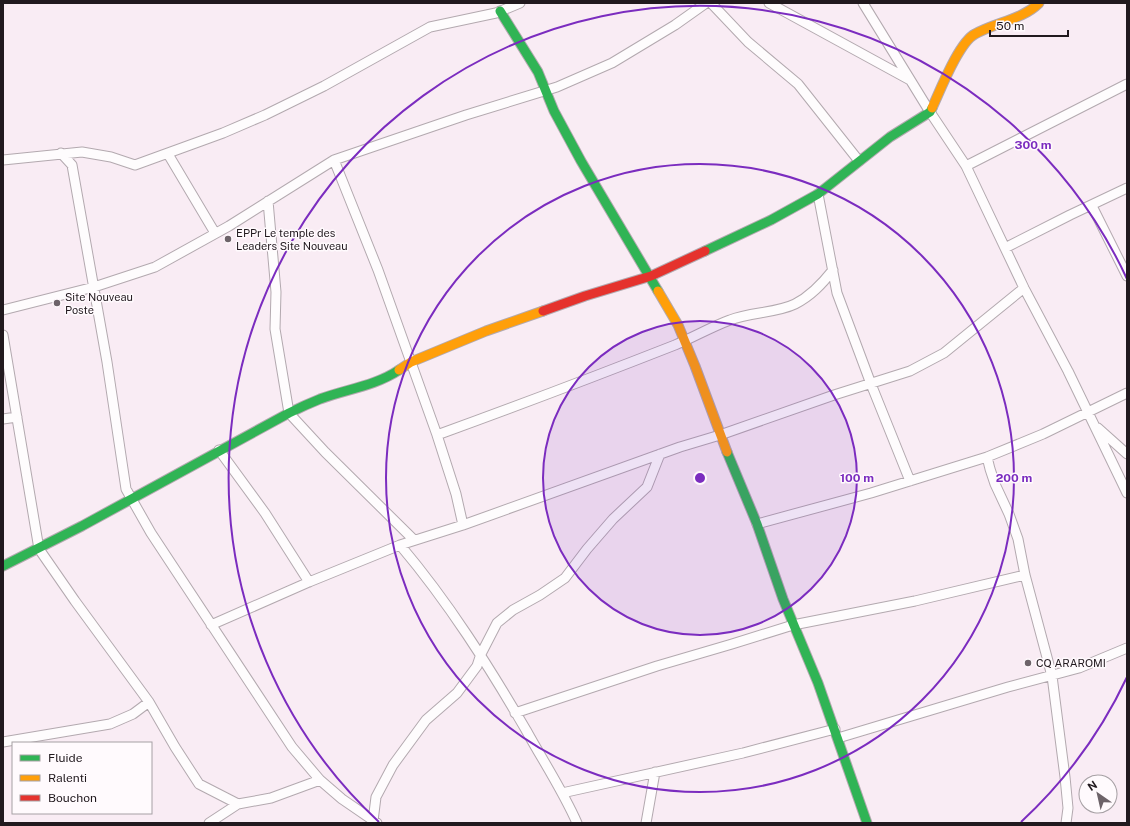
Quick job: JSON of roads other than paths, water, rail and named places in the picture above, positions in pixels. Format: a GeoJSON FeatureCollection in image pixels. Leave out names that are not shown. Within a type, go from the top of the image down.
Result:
{"type":"FeatureCollection","features":[{"type":"Feature","properties":{"kind":"street"},"geometry":{"type":"LineString","coordinates":[[3,160],[82,152],[111,157],[135,166],[223,133],[265,115],[324,86],[430,26],[500,11],[520,3]]}},
{"type":"Feature","properties":{"kind":"street"},"geometry":{"type":"LineString","coordinates":[[3,310],[94,287],[155,267],[215,233],[334,160],[466,115],[557,88],[612,62],[675,24],[706,3]]}},
{"type":"Feature","properties":{"kind":"street"},"geometry":{"type":"LineString","coordinates":[[711,3],[748,42],[798,84],[859,161]]}},
{"type":"Feature","properties":{"kind":"street"},"geometry":{"type":"LineString","coordinates":[[769,3],[911,80]]}},
{"type":"Feature","properties":{"kind":"street"},"geometry":{"type":"LineString","coordinates":[[863,3],[930,112],[966,166],[1024,288],[1068,371],[1127,493]]}},
{"type":"Feature","properties":{"kind":"street"},"geometry":{"type":"LineString","coordinates":[[3,566],[39,549],[219,450],[320,399],[388,377],[411,362],[486,331],[585,296],[650,276],[771,220],[818,194],[890,137],[930,112],[958,55],[965,43],[974,34],[1031,11],[1039,3]]}},
{"type":"Feature","properties":{"kind":"street"},"geometry":{"type":"LineString","coordinates":[[500,11],[538,72],[560,122],[581,161],[678,325],[720,435],[757,524],[793,625],[818,682],[867,823]]}},
{"type":"Feature","properties":{"kind":"street"},"geometry":{"type":"LineString","coordinates":[[966,166],[1127,84]]}},
{"type":"Feature","properties":{"kind":"street"},"geometry":{"type":"LineString","coordinates":[[61,153],[72,165],[94,287],[126,489],[151,533],[292,747],[320,780],[342,799],[375,822]]}},
{"type":"Feature","properties":{"kind":"street"},"geometry":{"type":"LineString","coordinates":[[168,154],[215,233]]}},
{"type":"Feature","properties":{"kind":"street"},"geometry":{"type":"LineString","coordinates":[[334,160],[378,270],[437,435],[452,478],[463,526]]}},
{"type":"Feature","properties":{"kind":"street"},"geometry":{"type":"LineString","coordinates":[[1005,248],[1127,188]]}},
{"type":"Feature","properties":{"kind":"street"},"geometry":{"type":"LineString","coordinates":[[818,194],[837,293],[871,384],[910,481]]}},
{"type":"Feature","properties":{"kind":"street"},"geometry":{"type":"LineString","coordinates":[[268,201],[276,292],[275,329],[290,413],[325,452],[414,540]]}},
{"type":"Feature","properties":{"kind":"street"},"geometry":{"type":"LineString","coordinates":[[1092,206],[1127,276]]}},
{"type":"Feature","properties":{"kind":"street"},"geometry":{"type":"LineString","coordinates":[[437,435],[685,341],[730,320],[748,314],[794,305],[808,296],[823,283],[833,270]]}},
{"type":"Feature","properties":{"kind":"street"},"geometry":{"type":"LineString","coordinates":[[211,625],[309,582],[400,545],[463,526],[660,454],[720,435],[834,394],[910,371],[944,353],[1024,288]]}},
{"type":"Feature","properties":{"kind":"street"},"geometry":{"type":"LineString","coordinates":[[3,335],[39,549],[149,702],[174,747],[199,784],[238,804]]}},
{"type":"Feature","properties":{"kind":"street"},"geometry":{"type":"LineString","coordinates":[[757,524],[871,493],[987,457],[1043,434],[1127,393]]}},
{"type":"Feature","properties":{"kind":"street"},"geometry":{"type":"LineString","coordinates":[[3,419],[17,417]]}},
{"type":"Feature","properties":{"kind":"street"},"geometry":{"type":"LineString","coordinates":[[1094,424],[1127,454]]}},
{"type":"Feature","properties":{"kind":"street"},"geometry":{"type":"LineString","coordinates":[[219,450],[265,513],[309,582]]}},
{"type":"Feature","properties":{"kind":"street"},"geometry":{"type":"LineString","coordinates":[[375,822],[376,797],[393,765],[426,720],[457,693],[477,666],[481,654],[497,623],[513,610],[540,595],[565,578],[587,549],[614,519],[647,487],[660,454]]}},
{"type":"Feature","properties":{"kind":"street"},"geometry":{"type":"LineString","coordinates":[[987,457],[995,484],[1009,514],[1018,539],[1025,575],[1052,676],[1068,808],[1066,823]]}},
{"type":"Feature","properties":{"kind":"street"},"geometry":{"type":"LineString","coordinates":[[400,545],[445,602],[481,654],[578,823]]}},
{"type":"Feature","properties":{"kind":"street"},"geometry":{"type":"LineString","coordinates":[[515,713],[657,666],[793,625],[915,601],[1025,575]]}},
{"type":"Feature","properties":{"kind":"street"},"geometry":{"type":"LineString","coordinates":[[838,738],[1008,687],[1079,668],[1127,648]]}},
{"type":"Feature","properties":{"kind":"street"},"geometry":{"type":"LineString","coordinates":[[3,742],[110,724],[133,714],[149,702]]}},
{"type":"Feature","properties":{"kind":"street"},"geometry":{"type":"LineString","coordinates":[[562,793],[743,753],[835,729]]}},
{"type":"Feature","properties":{"kind":"street"},"geometry":{"type":"LineString","coordinates":[[646,823],[655,772]]}},
{"type":"Feature","properties":{"kind":"street"},"geometry":{"type":"LineString","coordinates":[[209,823],[238,804],[271,798],[320,780]]}},
{"type":"Feature","properties":{"kind":"place","name":"EPPr Le temple des Leaders Site Nouveau"},"geometry":{"type":"Point","coordinates":[228,239]}},
{"type":"Feature","properties":{"kind":"place","name":"Site Nouveau Poste"},"geometry":{"type":"Point","coordinates":[57,303]}},
{"type":"Feature","properties":{"kind":"place","name":"CQ ARAROMI"},"geometry":{"type":"Point","coordinates":[1028,663]}}]}
